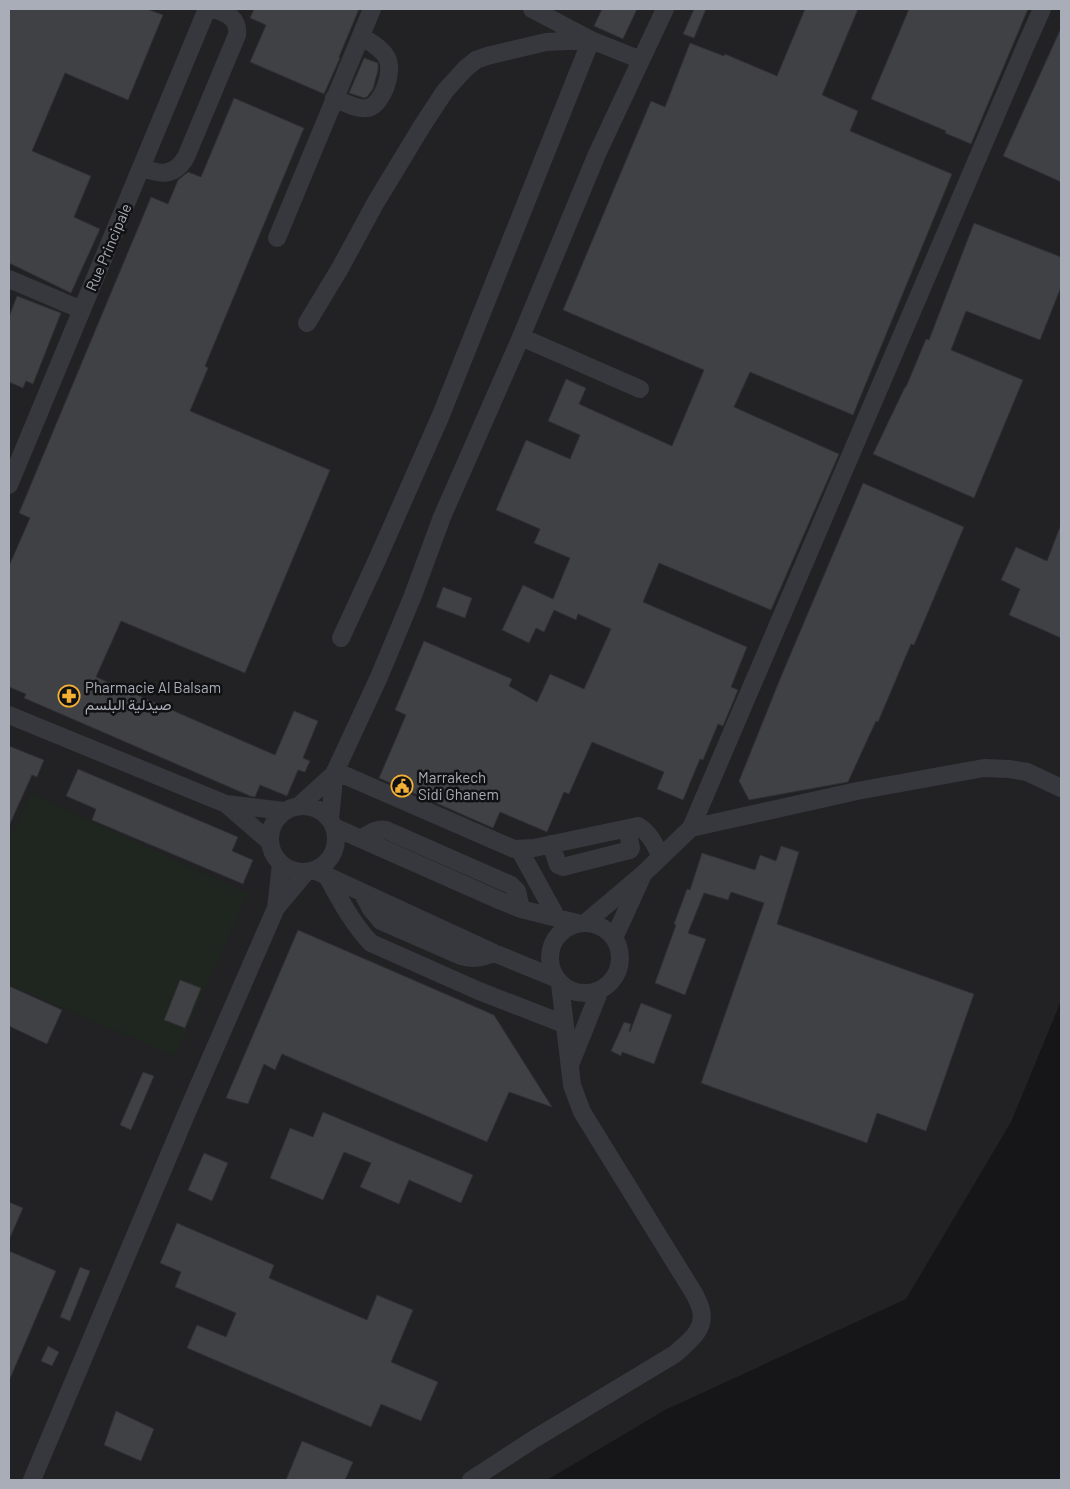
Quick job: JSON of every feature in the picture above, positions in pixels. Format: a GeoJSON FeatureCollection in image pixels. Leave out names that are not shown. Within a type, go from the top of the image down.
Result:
{"type":"FeatureCollection","features":[{"type":"Feature","properties":{"kind":"street","name":"Rue Principale"},"geometry":{"type":"LineString","coordinates":[[9,485],[207,9]]}},
{"type":"Feature","properties":{"kind":"street"},"geometry":{"type":"LineString","coordinates":[[141,167],[152,172],[165,173],[178,168],[186,158],[237,35],[235,20],[231,16],[215,9]]}},
{"type":"Feature","properties":{"kind":"street"},"geometry":{"type":"LineString","coordinates":[[276,238],[372,9]]}},
{"type":"Feature","properties":{"kind":"street"},"geometry":{"type":"LineString","coordinates":[[532,9],[591,40],[642,60]]}},
{"type":"Feature","properties":{"kind":"street"},"geometry":{"type":"LineString","coordinates":[[276,908],[316,873],[333,853],[336,836],[332,823],[334,772],[379,677],[412,598],[442,517],[521,337],[597,154],[665,9]]}},
{"type":"Feature","properties":{"kind":"street"},"geometry":{"type":"LineString","coordinates":[[226,804],[292,808],[309,805],[324,813],[332,823],[361,839],[521,909],[581,923],[594,924],[602,927],[614,938],[620,955],[620,964],[613,980],[607,986],[592,993],[584,994],[567,990],[551,970],[549,953],[552,944],[562,931],[581,923],[643,874],[691,828],[1042,9]]}},
{"type":"Feature","properties":{"kind":"street"},"geometry":{"type":"LineString","coordinates":[[334,98],[367,108],[373,106],[385,89],[390,70],[387,57],[381,50],[361,36]]}},
{"type":"Feature","properties":{"kind":"street"},"geometry":{"type":"LineString","coordinates":[[307,323],[339,270],[376,202],[417,135],[445,91],[466,68],[476,60],[487,56],[546,42],[591,40]]}},
{"type":"Feature","properties":{"kind":"street"},"geometry":{"type":"LineString","coordinates":[[341,638],[441,415],[591,40]]}},
{"type":"Feature","properties":{"kind":"street"},"geometry":{"type":"LineString","coordinates":[[9,279],[82,310]]}},
{"type":"Feature","properties":{"kind":"street"},"geometry":{"type":"LineString","coordinates":[[521,337],[640,389]]}},
{"type":"Feature","properties":{"kind":"street"},"geometry":{"type":"LineString","coordinates":[[9,715],[226,804],[269,841]]}},
{"type":"Feature","properties":{"kind":"street"},"geometry":{"type":"LineString","coordinates":[[691,828],[857,791],[984,768],[1027,772],[1061,788]]}},
{"type":"Feature","properties":{"kind":"street"},"geometry":{"type":"LineString","coordinates":[[334,772],[505,845],[519,849],[638,826],[646,830],[661,857]]}},
{"type":"Feature","properties":{"kind":"street"},"geometry":{"type":"LineString","coordinates":[[334,772],[292,808],[277,817],[272,824],[269,841],[271,850],[281,864],[297,872],[316,873],[362,892],[558,981]]}},
{"type":"Feature","properties":{"kind":"street"},"geometry":{"type":"LineString","coordinates":[[551,844],[558,865],[563,867],[630,850],[632,848],[627,829]]}},
{"type":"Feature","properties":{"kind":"street"},"geometry":{"type":"LineString","coordinates":[[519,849],[557,918]]}},
{"type":"Feature","properties":{"kind":"street"},"geometry":{"type":"LineString","coordinates":[[32,1480],[184,1119],[276,908],[281,864]]}},
{"type":"Feature","properties":{"kind":"street"},"geometry":{"type":"LineString","coordinates":[[316,873],[358,930],[371,943],[479,991],[564,1024]]}},
{"type":"Feature","properties":{"kind":"street"},"geometry":{"type":"LineString","coordinates":[[614,938],[643,874]]}},
{"type":"Feature","properties":{"kind":"street"},"geometry":{"type":"LineString","coordinates":[[471,1480],[534,1439],[675,1354],[693,1338],[701,1326],[702,1312],[695,1294],[582,1112],[572,1085],[558,981]]}},
{"type":"Feature","properties":{"kind":"street"},"geometry":{"type":"LineString","coordinates":[[569,1066],[600,990]]}},
{"type":"Feature","properties":{"kind":"shaded area"},"geometry":{"type":"Polygon","coordinates":[[[9,9],[1061,9],[1061,1001],[1011,1122],[906,1299],[665,1410],[547,1480],[9,1480],[9,9]]]}},
{"type":"Feature","properties":{"kind":"shaded area"},"geometry":{"type":"Polygon","coordinates":[[[31,793],[248,894],[175,1056],[9,985],[9,841],[31,793]]]}},
{"type":"Feature","properties":{"kind":"building"},"geometry":{"type":"Polygon","coordinates":[[[9,9],[147,9],[163,15],[128,100],[65,73],[32,151],[91,176],[74,217],[100,229],[71,293],[9,263],[9,9]]]}},
{"type":"Feature","properties":{"kind":"building"},"geometry":{"type":"Polygon","coordinates":[[[254,9],[359,9],[324,94],[250,62],[266,25],[250,18],[254,9]]]}},
{"type":"Feature","properties":{"kind":"building"},"geometry":{"type":"Polygon","coordinates":[[[602,9],[637,9],[623,39],[594,26],[602,9]]]}},
{"type":"Feature","properties":{"kind":"building"},"geometry":{"type":"Polygon","coordinates":[[[694,9],[706,9],[694,38],[683,34],[694,9]]]}},
{"type":"Feature","properties":{"kind":"building"},"geometry":{"type":"Polygon","coordinates":[[[805,9],[858,9],[822,95],[858,111],[850,131],[952,174],[853,415],[750,372],[734,407],[839,454],[771,610],[659,563],[643,602],[747,647],[731,687],[738,690],[723,726],[718,724],[703,760],[700,759],[683,800],[657,789],[664,772],[592,742],[569,794],[564,792],[547,832],[500,812],[493,828],[379,778],[406,715],[395,710],[424,641],[512,679],[509,686],[537,702],[550,674],[584,689],[611,629],[578,614],[576,620],[554,610],[544,632],[536,628],[529,643],[502,630],[523,585],[553,599],[570,558],[534,543],[540,529],[496,510],[526,440],[570,459],[580,435],[548,421],[566,379],[586,388],[579,404],[672,446],[704,370],[563,310],[651,101],[665,107],[690,43],[724,56],[725,54],[777,76],[805,9]]]}},
{"type":"Feature","properties":{"kind":"building"},"geometry":{"type":"Polygon","coordinates":[[[909,9],[1028,9],[971,144],[945,133],[946,131],[871,99],[909,9]]]}},
{"type":"Feature","properties":{"kind":"building"},"geometry":{"type":"Polygon","coordinates":[[[1061,28],[1061,182],[1003,156],[1061,28]]]}},
{"type":"Feature","properties":{"kind":"building"},"geometry":{"type":"Polygon","coordinates":[[[364,58],[378,63],[378,70],[373,89],[364,98],[349,93],[364,58]]]}},
{"type":"Feature","properties":{"kind":"building"},"geometry":{"type":"Polygon","coordinates":[[[234,98],[304,128],[205,366],[208,368],[190,411],[330,470],[245,673],[121,621],[96,677],[275,755],[294,711],[318,721],[303,758],[310,761],[305,772],[298,770],[287,796],[260,785],[255,797],[250,796],[24,698],[26,694],[9,687],[9,566],[30,518],[19,513],[151,197],[168,204],[178,180],[188,172],[201,177],[234,98]]]}},
{"type":"Feature","properties":{"kind":"building"},"geometry":{"type":"Polygon","coordinates":[[[974,223],[1061,257],[1061,287],[1040,340],[966,311],[951,350],[1023,380],[974,498],[873,454],[906,387],[926,339],[929,340],[974,223]]]}},
{"type":"Feature","properties":{"kind":"building"},"geometry":{"type":"Polygon","coordinates":[[[17,296],[61,313],[33,384],[26,381],[23,388],[9,382],[9,317],[17,296]]]}},
{"type":"Feature","properties":{"kind":"building"},"geometry":{"type":"Polygon","coordinates":[[[863,483],[964,527],[914,645],[911,644],[878,722],[876,721],[848,782],[749,800],[739,781],[863,483]]]}},
{"type":"Feature","properties":{"kind":"building"},"geometry":{"type":"Polygon","coordinates":[[[1060,527],[1061,638],[1009,615],[1020,589],[1001,580],[1016,547],[1047,561],[1060,527]]]}},
{"type":"Feature","properties":{"kind":"building"},"geometry":{"type":"Polygon","coordinates":[[[443,587],[472,598],[465,618],[436,607],[443,587]]]}},
{"type":"Feature","properties":{"kind":"building"},"geometry":{"type":"Polygon","coordinates":[[[9,746],[44,760],[37,777],[32,775],[9,826],[9,746]]]}},
{"type":"Feature","properties":{"kind":"building"},"geometry":{"type":"Polygon","coordinates":[[[78,769],[238,837],[232,851],[253,860],[243,884],[92,820],[96,809],[66,796],[78,769]]]}},
{"type":"Feature","properties":{"kind":"building"},"geometry":{"type":"Polygon","coordinates":[[[781,846],[799,852],[777,924],[974,994],[926,1131],[877,1113],[867,1143],[701,1083],[764,903],[731,892],[728,900],[704,893],[688,933],[706,939],[685,995],[655,983],[676,925],[674,924],[687,889],[690,890],[702,853],[755,870],[760,855],[776,861],[781,846]]]}},
{"type":"Feature","properties":{"kind":"building"},"geometry":{"type":"Polygon","coordinates":[[[298,930],[494,1015],[552,1107],[509,1092],[487,1142],[282,1054],[275,1070],[264,1064],[248,1104],[226,1098],[298,930]]]}},
{"type":"Feature","properties":{"kind":"building"},"geometry":{"type":"Polygon","coordinates":[[[180,980],[201,988],[185,1028],[164,1020],[180,980]]]}},
{"type":"Feature","properties":{"kind":"building"},"geometry":{"type":"Polygon","coordinates":[[[9,986],[62,1010],[47,1044],[9,1026],[9,986]]]}},
{"type":"Feature","properties":{"kind":"building"},"geometry":{"type":"Polygon","coordinates":[[[641,1003],[672,1015],[654,1064],[622,1052],[621,1056],[611,1051],[624,1022],[631,1024],[630,1032],[641,1003]]]}},
{"type":"Feature","properties":{"kind":"building"},"geometry":{"type":"Polygon","coordinates":[[[143,1072],[154,1076],[131,1130],[120,1125],[143,1072]]]}},
{"type":"Feature","properties":{"kind":"building"},"geometry":{"type":"Polygon","coordinates":[[[323,1112],[473,1175],[461,1203],[409,1180],[399,1204],[360,1187],[371,1163],[344,1152],[323,1200],[270,1178],[290,1128],[313,1137],[323,1112]]]}},
{"type":"Feature","properties":{"kind":"building"},"geometry":{"type":"Polygon","coordinates":[[[204,1153],[228,1163],[212,1201],[188,1190],[204,1153]]]}},
{"type":"Feature","properties":{"kind":"building"},"geometry":{"type":"Polygon","coordinates":[[[9,1202],[23,1208],[9,1240],[9,1202]]]}},
{"type":"Feature","properties":{"kind":"building"},"geometry":{"type":"Polygon","coordinates":[[[177,1223],[274,1265],[269,1278],[367,1320],[377,1295],[413,1310],[391,1362],[438,1382],[421,1421],[381,1404],[371,1427],[187,1348],[197,1325],[226,1337],[236,1313],[175,1287],[181,1272],[160,1263],[177,1223]]]}},
{"type":"Feature","properties":{"kind":"building"},"geometry":{"type":"Polygon","coordinates":[[[9,1251],[56,1271],[9,1381],[9,1251]]]}},
{"type":"Feature","properties":{"kind":"building"},"geometry":{"type":"Polygon","coordinates":[[[80,1267],[90,1271],[70,1321],[60,1317],[80,1267]]]}},
{"type":"Feature","properties":{"kind":"building"},"geometry":{"type":"Polygon","coordinates":[[[48,1346],[59,1352],[52,1366],[41,1361],[48,1346]]]}},
{"type":"Feature","properties":{"kind":"building"},"geometry":{"type":"Polygon","coordinates":[[[116,1411],[154,1429],[141,1461],[104,1445],[116,1411]]]}},
{"type":"Feature","properties":{"kind":"building"},"geometry":{"type":"Polygon","coordinates":[[[302,1441],[353,1462],[345,1480],[286,1480],[302,1441]]]}},
{"type":"Feature","properties":{"kind":"place","name":"Pharmacie Al Balsam صيدلية البلسم"},"geometry":{"type":"Point","coordinates":[69,696]}},
{"type":"Feature","properties":{"kind":"place","name":"Marrakech Sidi Ghanem"},"geometry":{"type":"Point","coordinates":[402,786]}}]}
